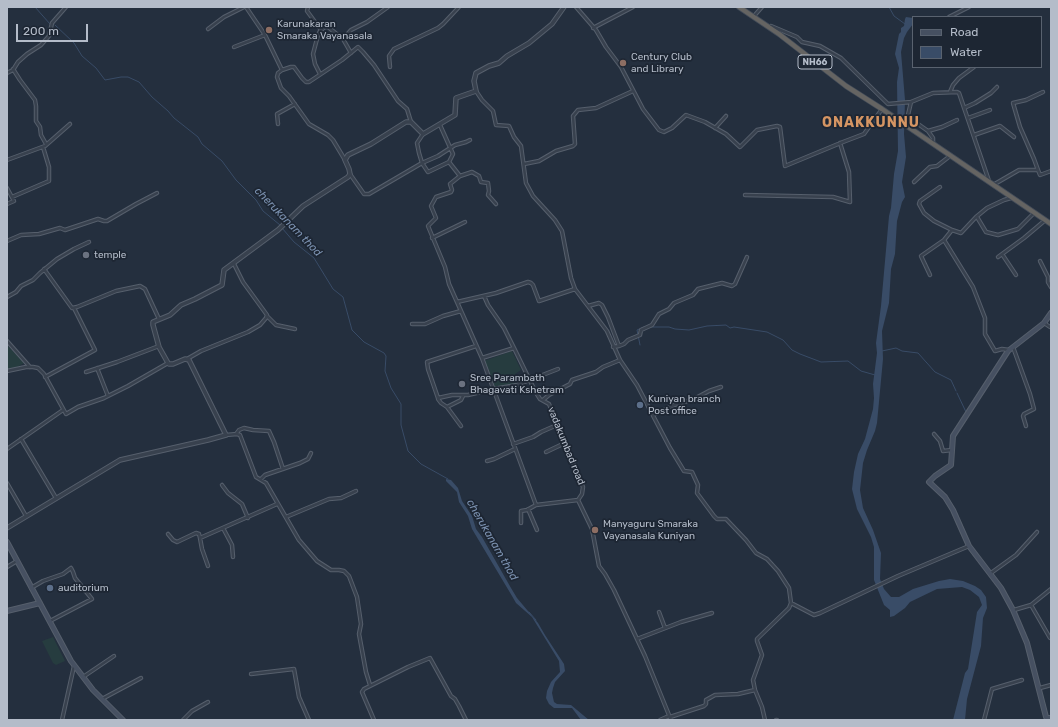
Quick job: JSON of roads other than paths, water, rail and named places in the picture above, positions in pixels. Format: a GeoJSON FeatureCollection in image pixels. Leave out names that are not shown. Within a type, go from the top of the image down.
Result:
{"type":"FeatureCollection","features":[{"type":"Feature","properties":{"kind":"highway","name":"NH66"},"geometry":{"type":"LineString","coordinates":[[739,7],[765,24],[846,86],[1051,224]]}},
{"type":"Feature","properties":{"kind":"main road"},"geometry":{"type":"LineString","coordinates":[[1051,313],[1044,323],[1011,348],[953,436],[950,465],[929,482],[945,497],[953,510],[969,546],[991,573],[1013,610],[1027,642],[1040,688],[1046,717],[1051,718]]}},
{"type":"Feature","properties":{"kind":"main road"},"geometry":{"type":"LineString","coordinates":[[7,542],[75,666],[102,700],[123,720]]}},
{"type":"Feature","properties":{"kind":"main road"},"geometry":{"type":"LineString","coordinates":[[7,611],[40,603]]}},
{"type":"Feature","properties":{"kind":"street"},"geometry":{"type":"LineString","coordinates":[[7,73],[13,69],[27,54],[41,45],[49,36],[52,23],[66,7]]}},
{"type":"Feature","properties":{"kind":"street"},"geometry":{"type":"LineString","coordinates":[[208,29],[224,17],[245,7],[265,35],[282,70]]}},
{"type":"Feature","properties":{"kind":"street"},"geometry":{"type":"LineString","coordinates":[[308,7],[307,11],[321,30]]}},
{"type":"Feature","properties":{"kind":"street"},"geometry":{"type":"LineString","coordinates":[[342,39],[351,30],[367,22],[388,7]]}},
{"type":"Feature","properties":{"kind":"street"},"geometry":{"type":"LineString","coordinates":[[390,67],[389,56],[394,49],[438,28],[459,7]]}},
{"type":"Feature","properties":{"kind":"street"},"geometry":{"type":"LineString","coordinates":[[564,7],[552,24],[529,43],[507,56],[499,63],[489,66],[476,73],[474,81],[476,91],[482,100],[493,111],[496,126],[509,126],[514,137],[521,146],[526,184],[533,196],[555,220],[562,231],[571,278],[576,289],[607,331],[620,360],[637,385],[670,448],[684,471],[692,472],[698,485],[697,493],[714,516],[717,518],[726,519],[756,553],[767,559],[778,571],[789,588],[791,603],[787,611],[770,625],[757,639],[762,655],[753,680],[765,720]]}},
{"type":"Feature","properties":{"kind":"street"},"geometry":{"type":"LineString","coordinates":[[576,7],[624,71],[643,109],[659,130],[664,132],[672,128],[686,115],[706,122],[726,134],[740,147],[757,130],[777,126],[780,128],[784,166],[864,134],[882,109]]}},
{"type":"Feature","properties":{"kind":"street"},"geometry":{"type":"LineString","coordinates":[[593,28],[633,7]]}},
{"type":"Feature","properties":{"kind":"street"},"geometry":{"type":"LineString","coordinates":[[754,16],[762,7]]}},
{"type":"Feature","properties":{"kind":"street"},"geometry":{"type":"LineString","coordinates":[[951,16],[969,7]]}},
{"type":"Feature","properties":{"kind":"street"},"geometry":{"type":"LineString","coordinates":[[765,24],[797,37],[802,42],[820,46],[842,58],[888,104],[910,102],[933,93],[959,93],[992,184],[1019,170],[1038,170]]}},
{"type":"Feature","properties":{"kind":"street"},"geometry":{"type":"LineString","coordinates":[[320,74],[315,64],[313,54],[316,38],[321,30],[327,26],[342,39],[350,53]]}},
{"type":"Feature","properties":{"kind":"street"},"geometry":{"type":"LineString","coordinates":[[234,47],[265,35]]}},
{"type":"Feature","properties":{"kind":"street"},"geometry":{"type":"LineString","coordinates":[[423,134],[411,122],[407,110],[398,101],[363,52],[358,48],[334,66],[306,82],[294,67],[291,66],[278,73],[277,79],[281,88],[295,104],[309,124],[328,135],[333,140],[345,160],[350,174],[364,194],[369,194],[450,148],[470,140]]}},
{"type":"Feature","properties":{"kind":"street"},"geometry":{"type":"LineString","coordinates":[[950,92],[953,85],[959,78],[973,68]]}},
{"type":"Feature","properties":{"kind":"street"},"geometry":{"type":"LineString","coordinates":[[13,69],[35,100],[36,121],[40,127],[41,135],[46,144]]}},
{"type":"Feature","properties":{"kind":"street"},"geometry":{"type":"LineString","coordinates":[[964,108],[987,95],[997,87]]}},
{"type":"Feature","properties":{"kind":"street"},"geometry":{"type":"LineString","coordinates":[[440,125],[453,154],[449,162],[428,172],[418,153],[417,143],[423,134],[455,115],[456,98],[476,91]]}},
{"type":"Feature","properties":{"kind":"street"},"geometry":{"type":"LineString","coordinates":[[524,164],[539,161],[556,151],[573,146],[575,144],[574,116],[578,110],[596,108],[633,91]]}},
{"type":"Feature","properties":{"kind":"street"},"geometry":{"type":"LineString","coordinates":[[1043,92],[1026,100],[1013,103],[1020,127],[1040,175],[1051,171]]}},
{"type":"Feature","properties":{"kind":"street"},"geometry":{"type":"LineString","coordinates":[[910,102],[908,115],[911,119],[928,131],[933,138],[933,144]]}},
{"type":"Feature","properties":{"kind":"street"},"geometry":{"type":"LineString","coordinates":[[278,124],[277,114],[295,104]]}},
{"type":"Feature","properties":{"kind":"street"},"geometry":{"type":"LineString","coordinates":[[968,118],[990,110]]}},
{"type":"Feature","properties":{"kind":"street"},"geometry":{"type":"LineString","coordinates":[[715,128],[726,116]]}},
{"type":"Feature","properties":{"kind":"street"},"geometry":{"type":"LineString","coordinates":[[928,131],[942,127],[957,120]]}},
{"type":"Feature","properties":{"kind":"street"},"geometry":{"type":"LineString","coordinates":[[345,160],[348,155],[371,144],[401,124],[411,122]]}},
{"type":"Feature","properties":{"kind":"street"},"geometry":{"type":"LineString","coordinates":[[7,160],[42,147],[70,124]]}},
{"type":"Feature","properties":{"kind":"street"},"geometry":{"type":"LineString","coordinates":[[974,135],[1000,126],[1014,137]]}},
{"type":"Feature","properties":{"kind":"street"},"geometry":{"type":"LineString","coordinates":[[745,195],[833,197],[850,202],[849,172],[840,143]]}},
{"type":"Feature","properties":{"kind":"street"},"geometry":{"type":"LineString","coordinates":[[12,197],[49,181],[49,167],[42,147]]}},
{"type":"Feature","properties":{"kind":"street"},"geometry":{"type":"LineString","coordinates":[[914,182],[930,167],[937,166],[950,156]]}},
{"type":"Feature","properties":{"kind":"street"},"geometry":{"type":"LineString","coordinates":[[449,162],[460,176]]}},
{"type":"Feature","properties":{"kind":"street"},"geometry":{"type":"LineString","coordinates":[[496,204],[488,195],[488,183],[481,182],[479,176],[472,172],[460,176],[450,184],[452,191],[436,197],[431,206],[436,218],[428,226],[445,267],[448,284],[482,358],[536,505]]}},
{"type":"Feature","properties":{"kind":"street"},"geometry":{"type":"LineString","coordinates":[[168,363],[159,346],[153,322],[170,315],[181,305],[222,285],[224,270],[278,230],[303,206],[348,177],[350,174]]}},
{"type":"Feature","properties":{"kind":"street"},"geometry":{"type":"LineString","coordinates":[[940,187],[920,201],[919,204],[924,213],[934,221],[962,233],[987,208],[1012,198]]}},
{"type":"Feature","properties":{"kind":"street"},"geometry":{"type":"LineString","coordinates":[[7,188],[14,201],[7,204]]}},
{"type":"Feature","properties":{"kind":"street"},"geometry":{"type":"LineString","coordinates":[[7,241],[21,236],[38,234],[57,228],[65,230],[98,219],[107,221],[123,210],[157,193]]}},
{"type":"Feature","properties":{"kind":"street"},"geometry":{"type":"LineString","coordinates":[[977,217],[986,232],[998,235],[1018,229],[1034,213]]}},
{"type":"Feature","properties":{"kind":"street"},"geometry":{"type":"LineString","coordinates":[[998,257],[1035,229],[1043,222],[1044,219]]}},
{"type":"Feature","properties":{"kind":"street"},"geometry":{"type":"LineString","coordinates":[[432,238],[465,222]]}},
{"type":"Feature","properties":{"kind":"street"},"geometry":{"type":"LineString","coordinates":[[930,275],[921,256],[944,240],[952,230]]}},
{"type":"Feature","properties":{"kind":"street"},"geometry":{"type":"LineString","coordinates":[[944,240],[973,287],[985,318],[985,334],[995,351],[1011,348],[1030,394],[1034,409],[1023,416],[1026,426]]}},
{"type":"Feature","properties":{"kind":"street"},"geometry":{"type":"LineString","coordinates":[[7,297],[16,292],[21,286],[33,280],[44,269],[63,256],[89,242]]}},
{"type":"Feature","properties":{"kind":"street"},"geometry":{"type":"LineString","coordinates":[[1002,254],[1016,275]]}},
{"type":"Feature","properties":{"kind":"street"},"geometry":{"type":"LineString","coordinates":[[613,347],[624,344],[628,340],[640,334],[641,330],[652,325],[659,314],[669,309],[674,303],[693,295],[698,289],[722,283],[732,286],[735,284],[747,257]]}},
{"type":"Feature","properties":{"kind":"street"},"geometry":{"type":"LineString","coordinates":[[1040,261],[1051,287]]}},
{"type":"Feature","properties":{"kind":"street"},"geometry":{"type":"LineString","coordinates":[[234,264],[243,282],[267,316],[276,325],[295,329]]}},
{"type":"Feature","properties":{"kind":"street"},"geometry":{"type":"LineString","coordinates":[[44,269],[72,308],[74,308],[95,350],[45,377]]}},
{"type":"Feature","properties":{"kind":"street"},"geometry":{"type":"LineString","coordinates":[[457,302],[484,296],[528,282],[531,283],[539,300],[576,289]]}},
{"type":"Feature","properties":{"kind":"street"},"geometry":{"type":"LineString","coordinates":[[74,308],[116,291],[140,286],[145,289],[159,319]]}},
{"type":"Feature","properties":{"kind":"street","name":"vadakumbad road"},"geometry":{"type":"LineString","coordinates":[[484,296],[488,305],[504,328],[538,396],[549,404],[583,487],[582,494],[578,500],[592,529],[599,566],[614,590],[637,639],[670,718]]}},
{"type":"Feature","properties":{"kind":"street"},"geometry":{"type":"LineString","coordinates":[[588,306],[599,303],[602,305],[619,346]]}},
{"type":"Feature","properties":{"kind":"street"},"geometry":{"type":"LineString","coordinates":[[412,324],[425,324],[461,311]]}},
{"type":"Feature","properties":{"kind":"street"},"geometry":{"type":"LineString","coordinates":[[7,371],[31,367],[38,368],[55,392],[63,410],[66,414],[68,414],[78,407],[108,396],[168,363],[173,364],[187,359],[201,351],[248,332],[260,325],[267,316]]}},
{"type":"Feature","properties":{"kind":"street"},"geometry":{"type":"LineString","coordinates":[[1044,323],[1051,327]]}},
{"type":"Feature","properties":{"kind":"street"},"geometry":{"type":"LineString","coordinates":[[7,341],[31,367]]}},
{"type":"Feature","properties":{"kind":"street"},"geometry":{"type":"LineString","coordinates":[[86,372],[159,346]]}},
{"type":"Feature","properties":{"kind":"street"},"geometry":{"type":"LineString","coordinates":[[461,426],[447,407],[440,403],[427,362],[476,346]]}},
{"type":"Feature","properties":{"kind":"street"},"geometry":{"type":"LineString","coordinates":[[482,358],[514,348]]}},
{"type":"Feature","properties":{"kind":"street"},"geometry":{"type":"LineString","coordinates":[[187,359],[226,435]]}},
{"type":"Feature","properties":{"kind":"street"},"geometry":{"type":"LineString","coordinates":[[543,400],[549,395],[570,384],[572,380],[596,372],[603,367],[620,360]]}},
{"type":"Feature","properties":{"kind":"street"},"geometry":{"type":"LineString","coordinates":[[97,368],[108,396]]}},
{"type":"Feature","properties":{"kind":"street"},"geometry":{"type":"LineString","coordinates":[[438,398],[452,395],[463,396],[517,384],[558,369]]}},
{"type":"Feature","properties":{"kind":"street"},"geometry":{"type":"LineString","coordinates":[[653,415],[674,405],[694,399],[709,391],[721,387]]}},
{"type":"Feature","properties":{"kind":"street"},"geometry":{"type":"LineString","coordinates":[[447,407],[461,400],[463,396]]}},
{"type":"Feature","properties":{"kind":"street"},"geometry":{"type":"LineString","coordinates":[[7,449],[63,410]]}},
{"type":"Feature","properties":{"kind":"street"},"geometry":{"type":"LineString","coordinates":[[513,444],[533,437],[557,425]]}},
{"type":"Feature","properties":{"kind":"street"},"geometry":{"type":"LineString","coordinates":[[7,528],[120,460],[226,435],[236,434],[239,430],[244,428],[269,431],[283,469]]}},
{"type":"Feature","properties":{"kind":"street"},"geometry":{"type":"LineString","coordinates":[[236,434],[240,436],[256,477],[266,483],[299,540],[317,561],[331,570],[339,570],[349,576],[357,597],[360,617],[359,634],[370,685]]}},
{"type":"Feature","properties":{"kind":"street"},"geometry":{"type":"LineString","coordinates":[[934,434],[940,441],[943,451],[952,450]]}},
{"type":"Feature","properties":{"kind":"street"},"geometry":{"type":"LineString","coordinates":[[21,439],[56,498]]}},
{"type":"Feature","properties":{"kind":"street"},"geometry":{"type":"LineString","coordinates":[[546,452],[565,443]]}},
{"type":"Feature","properties":{"kind":"street"},"geometry":{"type":"LineString","coordinates":[[488,461],[516,449]]}},
{"type":"Feature","properties":{"kind":"street"},"geometry":{"type":"LineString","coordinates":[[261,479],[265,475],[300,464],[308,459],[311,453]]}},
{"type":"Feature","properties":{"kind":"street"},"geometry":{"type":"LineString","coordinates":[[7,483],[26,516]]}},
{"type":"Feature","properties":{"kind":"street"},"geometry":{"type":"LineString","coordinates":[[222,485],[242,504],[248,518]]}},
{"type":"Feature","properties":{"kind":"street"},"geometry":{"type":"LineString","coordinates":[[286,518],[329,499],[341,498],[356,491]]}},
{"type":"Feature","properties":{"kind":"street"},"geometry":{"type":"LineString","coordinates":[[521,523],[521,511],[536,505],[578,500]]}},
{"type":"Feature","properties":{"kind":"street"},"geometry":{"type":"LineString","coordinates":[[200,538],[277,504]]}},
{"type":"Feature","properties":{"kind":"street"},"geometry":{"type":"LineString","coordinates":[[528,509],[537,530]]}},
{"type":"Feature","properties":{"kind":"street"},"geometry":{"type":"LineString","coordinates":[[223,528],[232,545],[231,552],[233,557]]}},
{"type":"Feature","properties":{"kind":"street"},"geometry":{"type":"LineString","coordinates":[[991,573],[1016,555],[1037,532]]}},
{"type":"Feature","properties":{"kind":"street"},"geometry":{"type":"LineString","coordinates":[[168,534],[177,542],[196,533],[199,534],[208,566]]}},
{"type":"Feature","properties":{"kind":"street"},"geometry":{"type":"LineString","coordinates":[[791,603],[814,615],[828,610],[898,576],[969,546]]}},
{"type":"Feature","properties":{"kind":"street"},"geometry":{"type":"LineString","coordinates":[[7,567],[17,561]]}},
{"type":"Feature","properties":{"kind":"street"},"geometry":{"type":"LineString","coordinates":[[31,588],[63,574],[71,568],[74,572],[75,578],[92,599],[49,621]]}},
{"type":"Feature","properties":{"kind":"street"},"geometry":{"type":"LineString","coordinates":[[1013,610],[1032,605],[1051,589]]}},
{"type":"Feature","properties":{"kind":"street"},"geometry":{"type":"LineString","coordinates":[[1032,605],[1051,638]]}},
{"type":"Feature","properties":{"kind":"street"},"geometry":{"type":"LineString","coordinates":[[659,612],[665,628]]}},
{"type":"Feature","properties":{"kind":"street"},"geometry":{"type":"LineString","coordinates":[[637,639],[665,628],[712,613]]}},
{"type":"Feature","properties":{"kind":"street"},"geometry":{"type":"LineString","coordinates":[[83,677],[114,656]]}},
{"type":"Feature","properties":{"kind":"street"},"geometry":{"type":"LineString","coordinates":[[374,720],[362,692],[364,689],[408,667],[430,658],[466,720]]}},
{"type":"Feature","properties":{"kind":"street"},"geometry":{"type":"LineString","coordinates":[[62,720],[75,666]]}},
{"type":"Feature","properties":{"kind":"street"},"geometry":{"type":"LineString","coordinates":[[252,674],[294,670],[299,697],[309,720]]}},
{"type":"Feature","properties":{"kind":"street"},"geometry":{"type":"LineString","coordinates":[[102,700],[141,678]]}},
{"type":"Feature","properties":{"kind":"street"},"geometry":{"type":"LineString","coordinates":[[984,720],[992,689],[1022,680]]}},
{"type":"Feature","properties":{"kind":"street"},"geometry":{"type":"LineString","coordinates":[[1040,688],[1051,685]]}},
{"type":"Feature","properties":{"kind":"street"},"geometry":{"type":"LineString","coordinates":[[660,720],[704,706],[706,704],[706,700],[715,695],[738,694],[755,690]]}},
{"type":"Feature","properties":{"kind":"street"},"geometry":{"type":"LineString","coordinates":[[183,720],[192,711],[208,702]]}},
{"type":"Feature","properties":{"kind":"water"},"geometry":{"type":"Polygon","coordinates":[[[906,17],[912,18],[912,25],[904,38],[901,52],[905,100],[904,134],[906,157],[902,182],[905,197],[902,202],[897,221],[895,254],[891,269],[889,303],[882,331],[883,359],[877,423],[863,463],[860,490],[863,508],[881,553],[880,579],[884,589],[891,597],[899,597],[913,589],[950,579],[963,581],[975,586],[981,590],[986,597],[987,608],[983,618],[981,646],[967,699],[965,720],[953,720],[965,673],[968,669],[977,612],[982,605],[979,597],[970,590],[962,587],[937,589],[910,602],[905,608],[894,616],[890,617],[890,610],[884,605],[874,580],[874,547],[871,537],[857,509],[852,489],[858,454],[865,439],[873,409],[873,384],[877,353],[876,343],[881,306],[889,216],[898,151],[897,82],[899,68],[895,54],[899,34],[901,32],[901,28],[904,26],[906,17]]]}},
{"type":"Feature","properties":{"kind":"water"},"geometry":{"type":"Polygon","coordinates":[[[446,479],[451,480],[458,488],[462,501],[472,516],[476,529],[517,598],[538,623],[564,664],[565,671],[555,682],[553,688],[552,693],[554,702],[557,704],[571,705],[589,720],[581,720],[572,708],[554,708],[549,704],[546,698],[547,691],[551,682],[560,672],[559,661],[532,617],[516,603],[472,529],[468,516],[459,502],[457,492],[446,481],[446,479]]]}},
{"type":"Feature","properties":{"kind":"waterway","name":"cherukanam thod"},"geometry":{"type":"LineString","coordinates":[[35,7],[50,24]]}},
{"type":"Feature","properties":{"kind":"waterway"},"geometry":{"type":"LineString","coordinates":[[889,7],[894,16],[905,24]]}},
{"type":"Feature","properties":{"kind":"waterway","name":"cherukanam thod"},"geometry":{"type":"LineString","coordinates":[[55,25],[74,43],[82,56],[96,68],[105,80],[128,77],[139,82],[174,118],[198,137],[202,144],[222,161],[236,180],[256,200],[263,211],[280,225]]}},
{"type":"Feature","properties":{"kind":"waterway","name":"cherukanam thod"},"geometry":{"type":"LineString","coordinates":[[282,228],[294,242],[314,258],[333,289],[343,297],[352,330],[364,342],[384,353],[386,356],[385,371],[391,388],[401,404],[401,425],[408,451],[421,464],[448,479]]}},
{"type":"Feature","properties":{"kind":"waterway"},"geometry":{"type":"LineString","coordinates":[[651,327],[669,327],[689,330],[707,326],[726,325],[730,328],[734,327],[767,332],[783,340],[792,350],[800,354],[821,362],[848,361],[861,371],[875,375]]}},
{"type":"Feature","properties":{"kind":"waterway"},"geometry":{"type":"LineString","coordinates":[[640,345],[637,330],[644,327]]}},
{"type":"Feature","properties":{"kind":"waterway"},"geometry":{"type":"LineString","coordinates":[[882,351],[896,348],[902,351],[918,353],[935,372],[951,380],[956,391]]}},
{"type":"Feature","properties":{"kind":"waterway"},"geometry":{"type":"LineString","coordinates":[[957,393],[966,412]]}},
{"type":"Feature","properties":{"kind":"waterway","name":"cherukanam thod"},"geometry":{"type":"LineString","coordinates":[[529,612],[536,620]]}},
{"type":"Feature","properties":{"kind":"place","name":"Karunakaran Smaraka Vayanasala"},"geometry":{"type":"Point","coordinates":[269,30]}},
{"type":"Feature","properties":{"kind":"place","name":"Century Club and Library"},"geometry":{"type":"Point","coordinates":[623,63]}},
{"type":"Feature","properties":{"kind":"place","name":"temple"},"geometry":{"type":"Point","coordinates":[86,255]}},
{"type":"Feature","properties":{"kind":"place","name":"Sree Parambath Bhagavati Kshetram"},"geometry":{"type":"Point","coordinates":[462,384]}},
{"type":"Feature","properties":{"kind":"place","name":"Kuniyan branch Post office"},"geometry":{"type":"Point","coordinates":[640,405]}},
{"type":"Feature","properties":{"kind":"place","name":"Manyaguru Smaraka Vayanasala Kuniyan"},"geometry":{"type":"Point","coordinates":[595,530]}},
{"type":"Feature","properties":{"kind":"place","name":"auditorium"},"geometry":{"type":"Point","coordinates":[50,588]}},
{"type":"Feature","properties":{"kind":"district","name":"ONAKKUNNU"},"geometry":{"type":"Point","coordinates":[871,123]}}]}
